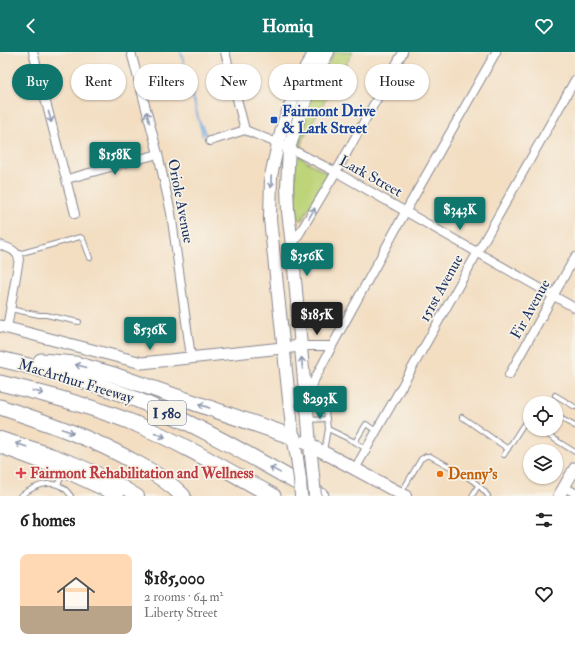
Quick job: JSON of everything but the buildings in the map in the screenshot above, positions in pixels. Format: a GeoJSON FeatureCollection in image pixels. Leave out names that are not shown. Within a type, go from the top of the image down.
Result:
{"type":"FeatureCollection","features":[{"type":"Feature","properties":{"kind":"highway"},"geometry":{"type":"LineString","coordinates":[[0,358],[75,364],[136,382],[294,438]]}},
{"type":"Feature","properties":{"kind":"highway","name":"MacArthur Freeway"},"geometry":{"type":"LineString","coordinates":[[0,358],[81,380],[147,403],[214,436],[321,496]]}},
{"type":"Feature","properties":{"kind":"highway","name":"MacArthur Freeway"},"geometry":{"type":"LineString","coordinates":[[0,383],[40,392],[105,412],[137,425],[203,457],[273,496]]}},
{"type":"Feature","properties":{"kind":"highway"},"geometry":{"type":"LineString","coordinates":[[0,407],[94,441],[156,474],[179,494]]}},
{"type":"Feature","properties":{"kind":"main road"},"geometry":{"type":"LineString","coordinates":[[315,52],[304,73],[284,122],[283,146],[315,496]]}},
{"type":"Feature","properties":{"kind":"main road"},"geometry":{"type":"LineString","coordinates":[[301,496],[270,219],[271,176],[313,78],[328,52]]}},
{"type":"Feature","properties":{"kind":"main road"},"geometry":{"type":"LineString","coordinates":[[0,438],[52,454],[66,466],[118,496]]}},
{"type":"Feature","properties":{"kind":"main road"},"geometry":{"type":"LineString","coordinates":[[294,438],[324,452],[403,494]]}},
{"type":"Feature","properties":{"kind":"main road"},"geometry":{"type":"LineString","coordinates":[[0,447],[109,479],[138,496]]}},
{"type":"Feature","properties":{"kind":"street"},"geometry":{"type":"LineString","coordinates":[[34,52],[75,214]]}},
{"type":"Feature","properties":{"kind":"street","name":"Oriole Avenue"},"geometry":{"type":"LineString","coordinates":[[131,52],[158,154],[171,213],[191,357]]}},
{"type":"Feature","properties":{"kind":"street"},"geometry":{"type":"LineString","coordinates":[[210,141],[245,130],[225,52]]}},
{"type":"Feature","properties":{"kind":"street"},"geometry":{"type":"LineString","coordinates":[[292,246],[336,172],[403,52]]}},
{"type":"Feature","properties":{"kind":"street"},"geometry":{"type":"LineString","coordinates":[[306,396],[406,212],[496,52]]}},
{"type":"Feature","properties":{"kind":"street","name":"151st Avenue"},"geometry":{"type":"LineString","coordinates":[[355,469],[575,80]]}},
{"type":"Feature","properties":{"kind":"street","name":"Lark Street"},"geometry":{"type":"LineString","coordinates":[[245,130],[283,146],[336,172],[575,308]]}},
{"type":"Feature","properties":{"kind":"street"},"geometry":{"type":"LineString","coordinates":[[67,179],[158,154]]}},
{"type":"Feature","properties":{"kind":"street"},"geometry":{"type":"LineString","coordinates":[[0,245],[13,250],[18,254],[19,259],[10,309],[4,327],[142,363],[301,346],[332,346]]}},
{"type":"Feature","properties":{"kind":"street","name":"Fir Avenue"},"geometry":{"type":"LineString","coordinates":[[509,375],[575,257]]}},
{"type":"Feature","properties":{"kind":"street"},"geometry":{"type":"LineString","coordinates":[[575,468],[562,491],[575,493]]}},
{"type":"Feature","properties":{"kind":"lane"},"geometry":{"type":"LineString","coordinates":[[18,254],[80,237],[83,239],[90,258]]}},
{"type":"Feature","properties":{"kind":"lane"},"geometry":{"type":"LineString","coordinates":[[10,309],[79,322]]}},
{"type":"Feature","properties":{"kind":"lane"},"geometry":{"type":"LineString","coordinates":[[306,396],[324,394],[328,429],[324,452]]}},
{"type":"Feature","properties":{"kind":"lane"},"geometry":{"type":"LineString","coordinates":[[555,395],[575,408]]}},
{"type":"Feature","properties":{"kind":"lane"},"geometry":{"type":"LineString","coordinates":[[462,417],[508,449]]}},
{"type":"Feature","properties":{"kind":"lane"},"geometry":{"type":"LineString","coordinates":[[308,420],[327,419]]}},
{"type":"Feature","properties":{"kind":"lane"},"geometry":{"type":"LineString","coordinates":[[563,420],[575,426]]}},
{"type":"Feature","properties":{"kind":"lane"},"geometry":{"type":"LineString","coordinates":[[355,442],[366,424],[376,431]]}},
{"type":"Feature","properties":{"kind":"lane"},"geometry":{"type":"LineString","coordinates":[[504,455],[523,425]]}},
{"type":"Feature","properties":{"kind":"lane"},"geometry":{"type":"LineString","coordinates":[[328,429],[366,449]]}},
{"type":"Feature","properties":{"kind":"lane"},"geometry":{"type":"LineString","coordinates":[[549,436],[575,452]]}},
{"type":"Feature","properties":{"kind":"lane"},"geometry":{"type":"LineString","coordinates":[[403,494],[421,459],[426,456],[430,456],[469,478],[485,491],[488,496]]}},
{"type":"Feature","properties":{"kind":"lane"},"geometry":{"type":"LineString","coordinates":[[58,485],[66,466]]}},
{"type":"Feature","properties":{"kind":"lane"},"geometry":{"type":"LineString","coordinates":[[20,496],[40,485],[48,484],[58,485],[64,488],[71,496]]}},
{"type":"Feature","properties":{"kind":"lane"},"geometry":{"type":"LineString","coordinates":[[472,496],[478,486]]}},
{"type":"Feature","properties":{"kind":"green space"},"geometry":{"type":"Polygon","coordinates":[[[335,52],[353,52],[346,64],[328,64],[335,52]]]}},
{"type":"Feature","properties":{"kind":"green space"},"geometry":{"type":"Polygon","coordinates":[[[311,100],[325,100],[302,140],[301,158],[328,174],[302,220],[298,219],[295,168],[297,147],[311,100]]]}},
{"type":"Feature","properties":{"kind":"waterway"},"geometry":{"type":"LineString","coordinates":[[181,52],[203,136]]}},
{"type":"Feature","properties":{"kind":"waterway"},"geometry":{"type":"LineString","coordinates":[[201,124],[206,135]]}},
{"type":"Feature","properties":{"kind":"place","name":"Fairmont Drive & Lark Street"},"geometry":{"type":"Point","coordinates":[274,120]}},
{"type":"Feature","properties":{"kind":"place","name":"Fairmont Rehabilitation and Wellness"},"geometry":{"type":"Point","coordinates":[21,473]}},
{"type":"Feature","properties":{"kind":"place","name":"Denny's"},"geometry":{"type":"Point","coordinates":[440,474]}}]}
